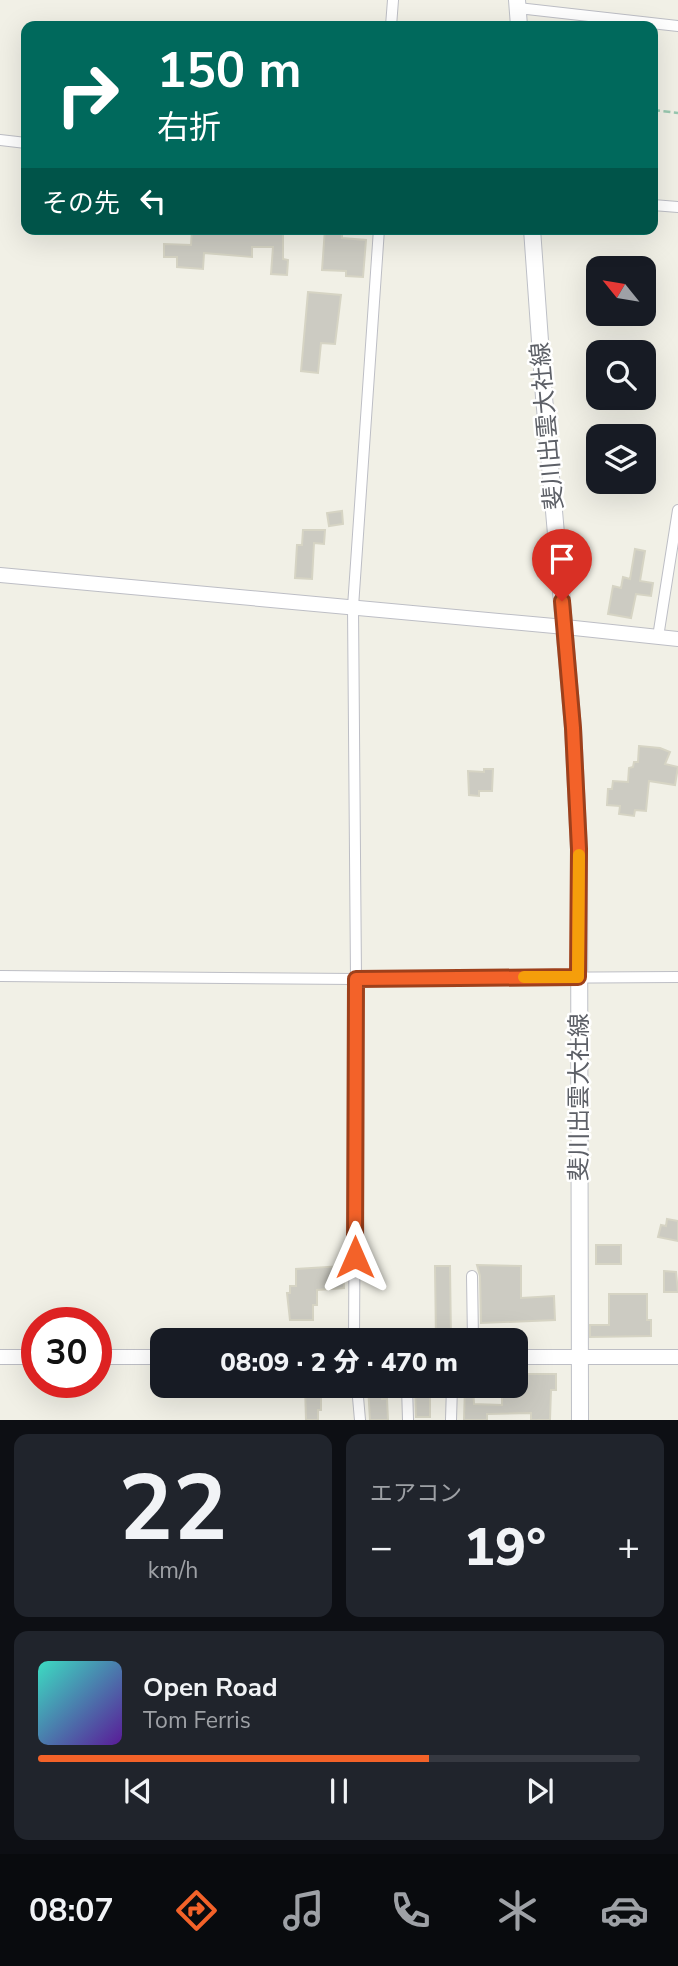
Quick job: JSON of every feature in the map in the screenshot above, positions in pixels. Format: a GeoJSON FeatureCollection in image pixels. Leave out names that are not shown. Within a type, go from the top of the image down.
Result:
{"type":"FeatureCollection","features":[{"type":"Feature","properties":{"kind":"main road","name":"斐川出雲大社線"},"geometry":{"type":"LineString","coordinates":[[532,235],[565,627],[579,849],[580,1420]]}},
{"type":"Feature","properties":{"kind":"street"},"geometry":{"type":"LineString","coordinates":[[391,21],[393,0]]}},
{"type":"Feature","properties":{"kind":"street"},"geometry":{"type":"LineString","coordinates":[[518,4],[642,21]]}},
{"type":"Feature","properties":{"kind":"street"},"geometry":{"type":"LineString","coordinates":[[658,23],[678,26]]}},
{"type":"Feature","properties":{"kind":"street"},"geometry":{"type":"LineString","coordinates":[[0,140],[21,142]]}},
{"type":"Feature","properties":{"kind":"street"},"geometry":{"type":"LineString","coordinates":[[658,205],[678,207]]}},
{"type":"Feature","properties":{"kind":"street"},"geometry":{"type":"LineString","coordinates":[[354,1328],[356,979],[353,607],[379,235]]}},
{"type":"Feature","properties":{"kind":"street"},"geometry":{"type":"LineString","coordinates":[[658,637],[678,510]]}},
{"type":"Feature","properties":{"kind":"street"},"geometry":{"type":"LineString","coordinates":[[0,575],[678,639]]}},
{"type":"Feature","properties":{"kind":"street"},"geometry":{"type":"LineString","coordinates":[[0,976],[356,979],[678,977]]}},
{"type":"Feature","properties":{"kind":"street"},"geometry":{"type":"LineString","coordinates":[[472,1276],[473,1328]]}},
{"type":"Feature","properties":{"kind":"street"},"geometry":{"type":"LineString","coordinates":[[0,1357],[21,1357]]}},
{"type":"Feature","properties":{"kind":"street"},"geometry":{"type":"LineString","coordinates":[[112,1357],[150,1357]]}},
{"type":"Feature","properties":{"kind":"street"},"geometry":{"type":"LineString","coordinates":[[528,1357],[678,1357]]}},
{"type":"Feature","properties":{"kind":"street"},"geometry":{"type":"LineString","coordinates":[[358,1398],[360,1420]]}},
{"type":"Feature","properties":{"kind":"street"},"geometry":{"type":"LineString","coordinates":[[407,1398],[408,1420]]}},
{"type":"Feature","properties":{"kind":"street"},"geometry":{"type":"LineString","coordinates":[[452,1398],[452,1420]]}},
{"type":"Feature","properties":{"kind":"path"},"geometry":{"type":"LineString","coordinates":[[658,111],[678,113]]}},
{"type":"Feature","properties":{"kind":"building"},"geometry":{"type":"Polygon","coordinates":[[[192,235],[283,235],[283,259],[288,260],[287,275],[271,274],[273,247],[252,247],[252,257],[204,253],[203,269],[177,267],[177,257],[164,257],[164,244],[191,245],[192,235]]]}},
{"type":"Feature","properties":{"kind":"building"},"geometry":{"type":"Polygon","coordinates":[[[325,235],[366,240],[363,277],[346,276],[346,271],[322,270],[325,235]]]}},
{"type":"Feature","properties":{"kind":"building"},"geometry":{"type":"Polygon","coordinates":[[[308,292],[341,295],[335,344],[321,343],[318,373],[301,371],[308,292]]]}},
{"type":"Feature","properties":{"kind":"building"},"geometry":{"type":"Polygon","coordinates":[[[342,511],[343,524],[329,526],[327,513],[342,511]]]}},
{"type":"Feature","properties":{"kind":"building"},"geometry":{"type":"Polygon","coordinates":[[[303,530],[325,530],[324,544],[314,543],[312,579],[295,578],[297,545],[302,545],[303,530]]]}},
{"type":"Feature","properties":{"kind":"building"},"geometry":{"type":"Polygon","coordinates":[[[635,549],[645,551],[640,581],[653,583],[651,596],[636,594],[631,618],[608,614],[613,586],[621,588],[623,577],[630,579],[635,549]]]}},
{"type":"Feature","properties":{"kind":"building"},"geometry":{"type":"Polygon","coordinates":[[[639,746],[670,752],[665,764],[678,767],[675,785],[649,781],[646,811],[635,810],[634,816],[619,814],[620,806],[607,805],[608,789],[612,789],[613,781],[628,782],[629,768],[633,767],[634,762],[638,762],[639,746]]]}},
{"type":"Feature","properties":{"kind":"building"},"geometry":{"type":"Polygon","coordinates":[[[484,769],[493,769],[492,791],[479,791],[479,796],[469,795],[468,771],[484,772],[484,769]]]}},
{"type":"Feature","properties":{"kind":"building"},"geometry":{"type":"Polygon","coordinates":[[[667,1219],[678,1221],[678,1241],[658,1237],[661,1225],[666,1226],[667,1219]]]}},
{"type":"Feature","properties":{"kind":"building"},"geometry":{"type":"Polygon","coordinates":[[[596,1245],[621,1245],[621,1264],[596,1264],[596,1245]]]}},
{"type":"Feature","properties":{"kind":"building"},"geometry":{"type":"Polygon","coordinates":[[[477,1265],[521,1266],[521,1298],[554,1296],[555,1320],[481,1323],[480,1276],[477,1265]]]}},
{"type":"Feature","properties":{"kind":"building"},"geometry":{"type":"Polygon","coordinates":[[[343,1266],[344,1288],[317,1290],[313,1320],[290,1320],[287,1293],[290,1293],[290,1286],[296,1286],[296,1269],[343,1266]]]}},
{"type":"Feature","properties":{"kind":"building"},"geometry":{"type":"Polygon","coordinates":[[[435,1266],[450,1266],[451,1328],[436,1328],[435,1266]]]}},
{"type":"Feature","properties":{"kind":"building"},"geometry":{"type":"Polygon","coordinates":[[[664,1271],[676,1272],[678,1292],[664,1292],[664,1271]]]}},
{"type":"Feature","properties":{"kind":"building"},"geometry":{"type":"Polygon","coordinates":[[[609,1294],[647,1294],[647,1320],[651,1320],[651,1336],[590,1337],[590,1325],[609,1325],[609,1294]]]}},
{"type":"Feature","properties":{"kind":"building"},"geometry":{"type":"Polygon","coordinates":[[[528,1374],[556,1374],[556,1390],[551,1390],[550,1420],[531,1420],[531,1413],[487,1414],[487,1420],[464,1420],[465,1398],[474,1398],[474,1404],[502,1405],[502,1398],[528,1398],[528,1374]]]}},
{"type":"Feature","properties":{"kind":"building"},"geometry":{"type":"Polygon","coordinates":[[[305,1398],[321,1398],[318,1420],[306,1420],[305,1398]]]}},
{"type":"Feature","properties":{"kind":"building"},"geometry":{"type":"Polygon","coordinates":[[[369,1398],[387,1399],[388,1420],[370,1420],[369,1398]]]}},
{"type":"Feature","properties":{"kind":"building"},"geometry":{"type":"Polygon","coordinates":[[[415,1398],[430,1398],[430,1417],[416,1417],[415,1398]]]}},
{"type":"Feature","properties":{"kind":"slow traffic"},"geometry":{"type":"LineString","coordinates":[[524,977],[578,977],[579,855]]}},
{"type":"Feature","properties":{"kind":"route"},"geometry":{"type":"LineString","coordinates":[[355,1257],[356,979],[578,977],[579,849],[573,728],[562,601]]}}]}
